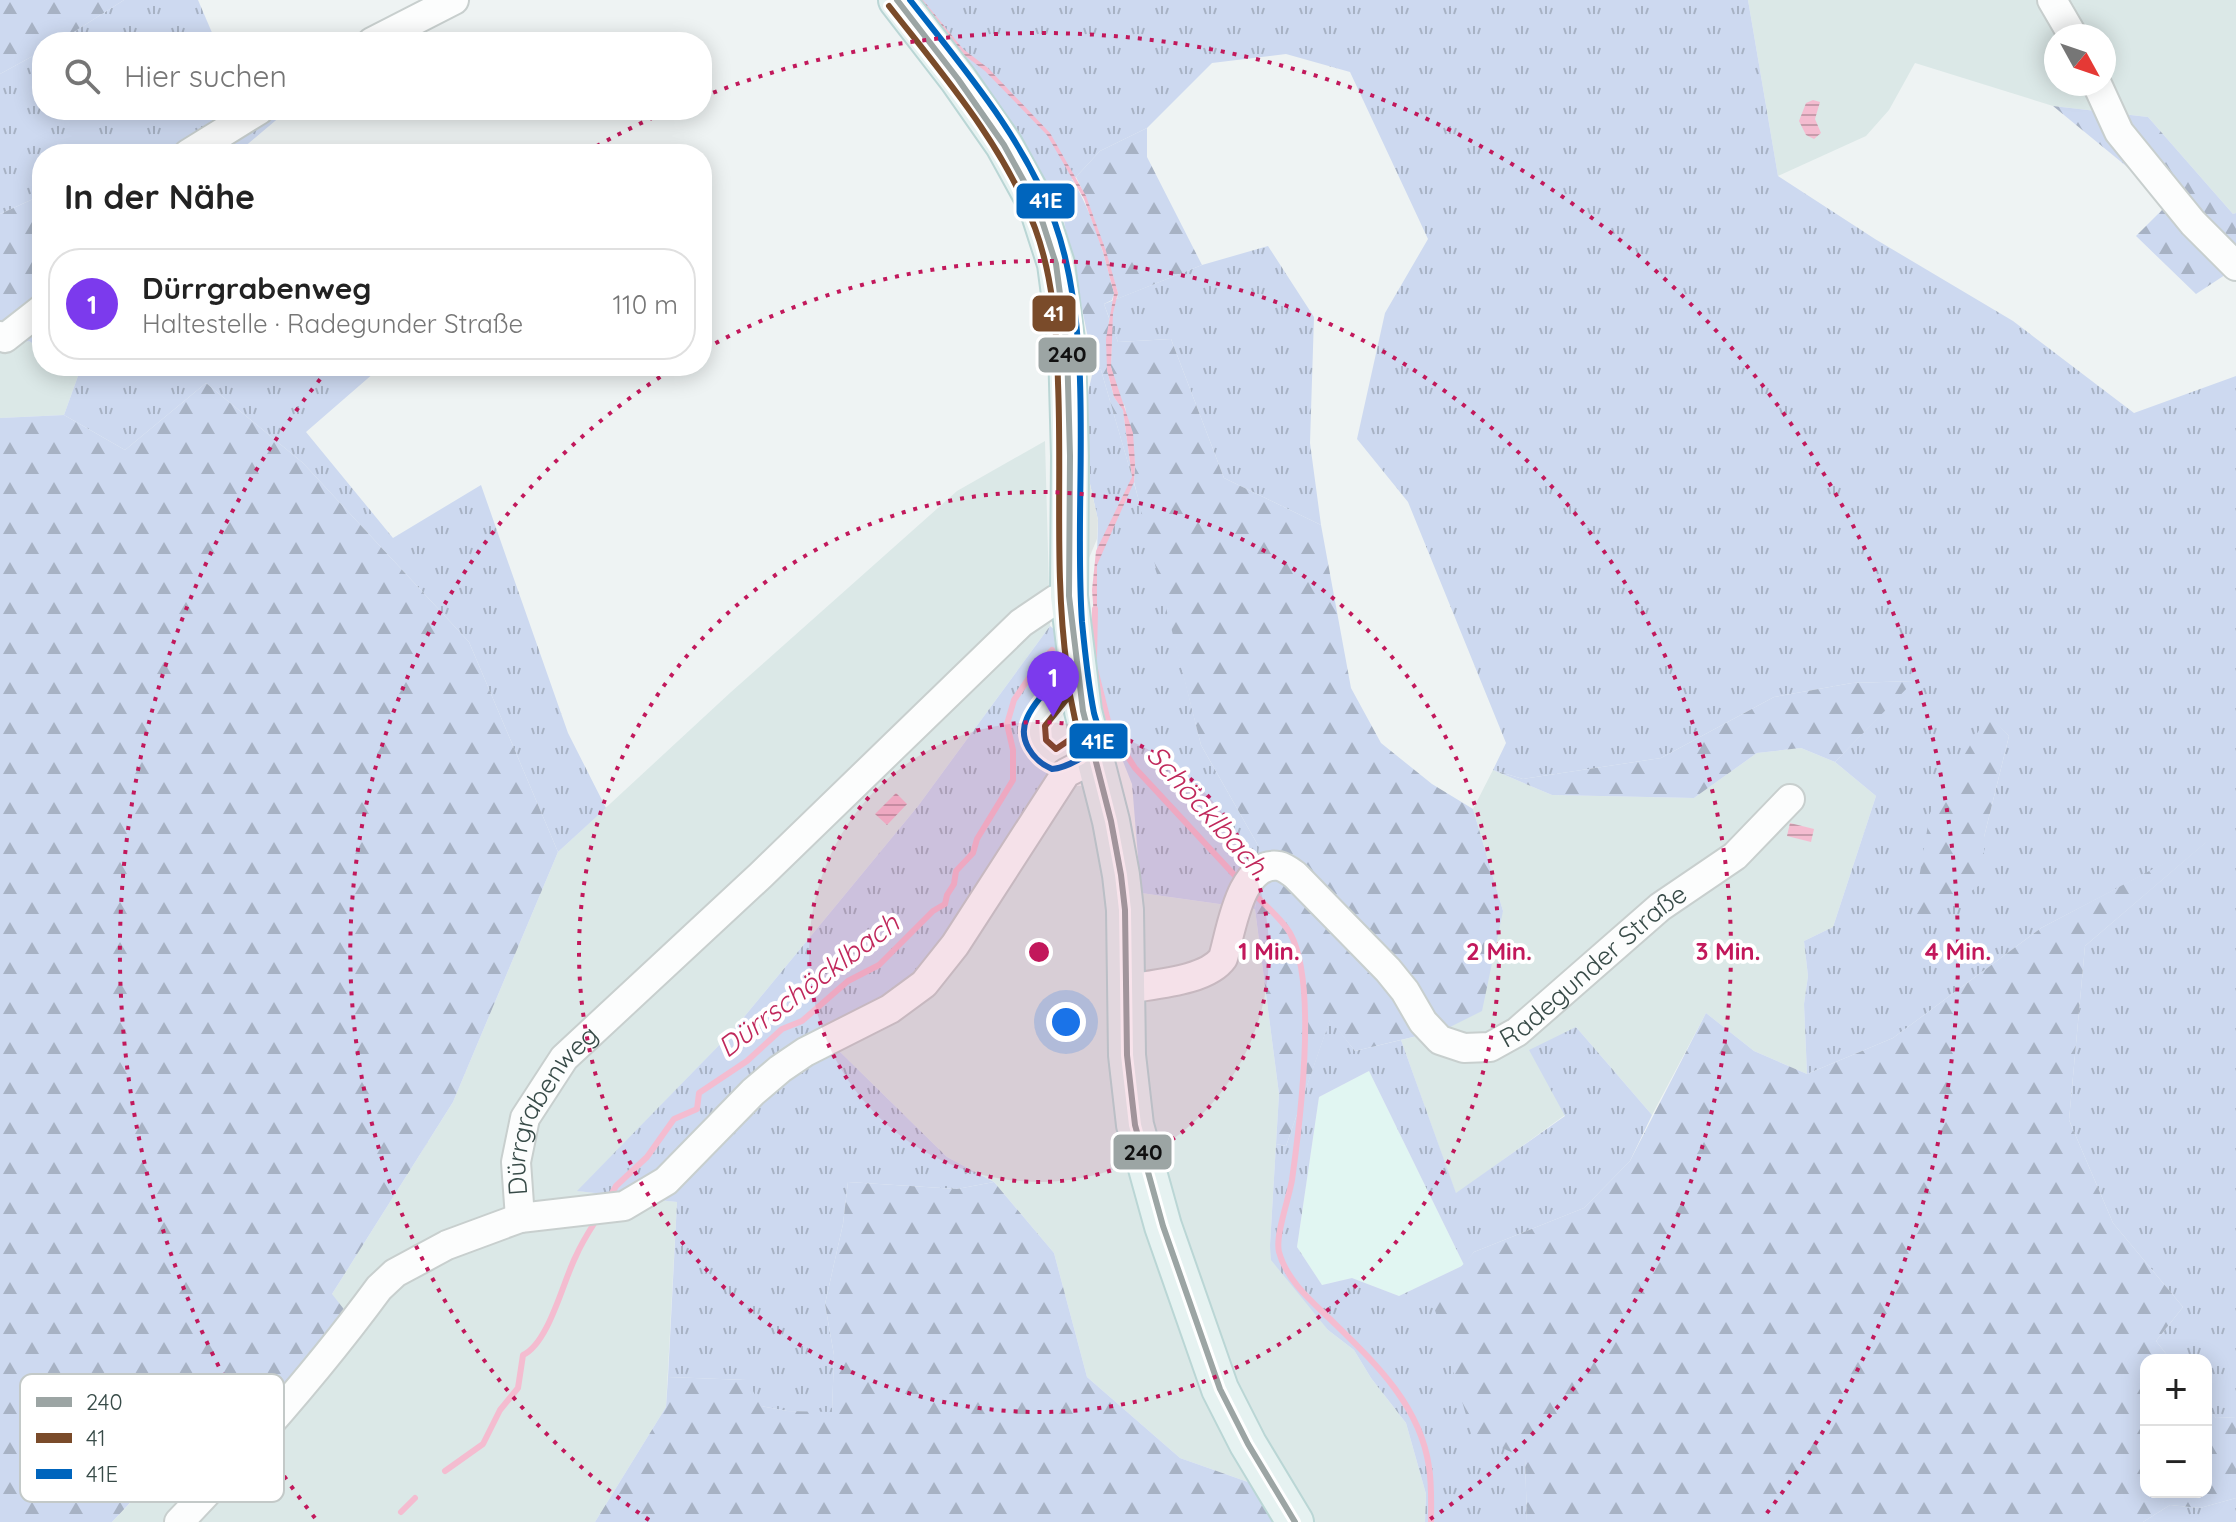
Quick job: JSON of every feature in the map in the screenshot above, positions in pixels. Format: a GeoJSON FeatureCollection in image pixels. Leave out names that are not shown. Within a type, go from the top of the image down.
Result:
{"type":"FeatureCollection","features":[{"type":"Feature","properties":{"kind":"main road"},"geometry":{"type":"LineString","coordinates":[[897,0],[966,89],[1004,145],[1037,205],[1056,264],[1067,347],[1069,596],[1081,700],[1121,875],[1127,1055],[1135,1125],[1163,1226],[1220,1389],[1248,1444],[1289,1511]]}},
{"type":"Feature","properties":{"kind":"street"},"geometry":{"type":"LineString","coordinates":[[392,32],[454,0]]}},
{"type":"Feature","properties":{"kind":"street"},"geometry":{"type":"LineString","coordinates":[[2052,0],[2066,24]]}},
{"type":"Feature","properties":{"kind":"street"},"geometry":{"type":"LineString","coordinates":[[2102,96],[2119,132],[2193,223],[2236,266]]}},
{"type":"Feature","properties":{"kind":"street"},"geometry":{"type":"LineString","coordinates":[[204,144],[243,120]]}},
{"type":"Feature","properties":{"kind":"street"},"geometry":{"type":"LineString","coordinates":[[0,336],[5,338],[32,317]]}},
{"type":"Feature","properties":{"kind":"street","name":"Dürrgrabenweg"},"geometry":{"type":"LineString","coordinates":[[520,1218],[516,1162],[525,1118],[564,1058],[761,875],[1021,623],[1055,600],[1069,596]]}},
{"type":"Feature","properties":{"kind":"street","name":"Dürrgrabenweg"},"geometry":{"type":"LineString","coordinates":[[284,1410],[379,1288],[395,1273],[447,1245],[520,1218],[614,1209],[634,1202],[666,1181],[753,1092],[780,1069],[805,1052],[907,997],[939,968],[1066,773],[1095,758]]}},
{"type":"Feature","properties":{"kind":"street","name":"Radegunder Straße"},"geometry":{"type":"LineString","coordinates":[[1127,989],[1182,979],[1219,964],[1245,887],[1266,867],[1280,866],[1295,875],[1388,970],[1423,1022],[1440,1040],[1464,1048],[1490,1047],[1517,1032],[1660,907],[1735,856],[1790,799]]}},
{"type":"Feature","properties":{"kind":"street","name":"Dürrgrabenweg"},"geometry":{"type":"LineString","coordinates":[[179,1522],[199,1502]]}},
{"type":"Feature","properties":{"kind":"shaded area"},"geometry":{"type":"Polygon","coordinates":[[[918,0],[923,0],[963,49],[988,68],[1050,133],[1086,196],[1118,293],[1113,313],[1111,367],[1133,433],[1134,482],[1097,565],[1097,607],[1094,616],[1092,590],[1096,551],[1132,477],[1123,410],[1114,397],[1107,370],[1106,339],[1114,293],[1103,252],[1084,199],[1047,135],[985,71],[959,51],[918,0]]]}},
{"type":"Feature","properties":{"kind":"shaded area"},"geometry":{"type":"Polygon","coordinates":[[[1748,0],[2236,0],[2236,213],[2233,214],[2148,117],[2053,106],[1915,63],[1889,110],[1866,136],[1778,176],[1748,0]]]}},
{"type":"Feature","properties":{"kind":"shaded area"},"geometry":{"type":"Polygon","coordinates":[[[1813,100],[1820,102],[1815,119],[1821,133],[1814,139],[1806,135],[1799,121],[1806,103],[1813,100]]]}},
{"type":"Feature","properties":{"kind":"shaded area"},"geometry":{"type":"Polygon","coordinates":[[[0,341],[8,346],[29,341],[32,343],[32,376],[78,376],[64,415],[0,418],[0,341]]]}},
{"type":"Feature","properties":{"kind":"shaded area"},"geometry":{"type":"Polygon","coordinates":[[[1045,441],[1050,626],[918,806],[730,1034],[578,1191],[677,1202],[666,1407],[595,1522],[112,1522],[131,1502],[284,1502],[284,1374],[255,1374],[332,1294],[453,1102],[558,852],[731,692],[957,491],[1045,441]]]}},
{"type":"Feature","properties":{"kind":"shaded area"},"geometry":{"type":"Polygon","coordinates":[[[1070,482],[1090,484],[1098,520],[1097,539],[1087,563],[1070,482]]]}},
{"type":"Feature","properties":{"kind":"shaded area"},"geometry":{"type":"Polygon","coordinates":[[[1801,748],[1835,762],[1876,796],[1833,927],[1804,941],[1808,976],[1804,1004],[1807,1074],[1754,1051],[1706,1013],[1652,1115],[1576,1027],[1565,1115],[1456,1194],[1401,1040],[1446,1029],[1503,911],[1473,809],[1493,770],[1552,795],[1694,798],[1757,753],[1801,748]]]}},
{"type":"Feature","properties":{"kind":"shaded area"},"geometry":{"type":"Polygon","coordinates":[[[1067,786],[1086,786],[1108,892],[1141,893],[1255,909],[1279,1094],[1270,1245],[1328,1330],[1354,1350],[1406,1423],[1426,1494],[1425,1522],[1295,1522],[1262,1487],[1180,1458],[1087,1377],[1054,1253],[994,1182],[947,1157],[833,1045],[1067,786]]]}},
{"type":"Feature","properties":{"kind":"shaded area"},"geometry":{"type":"Polygon","coordinates":[[[896,793],[907,804],[887,825],[875,814],[896,793]]]}},
{"type":"Feature","properties":{"kind":"shaded area"},"geometry":{"type":"Polygon","coordinates":[[[1790,823],[1814,829],[1811,842],[1787,836],[1790,823]]]}},
{"type":"Feature","properties":{"kind":"shaded area"},"geometry":{"type":"Polygon","coordinates":[[[1369,1071],[1464,1265],[1399,1296],[1352,1278],[1322,1285],[1297,1247],[1319,1097],[1369,1071]]]}},
{"type":"Feature","properties":{"kind":"green space"},"geometry":{"type":"Polygon","coordinates":[[[0,0],[124,0],[74,32],[32,32],[32,56],[0,74],[0,0]]]}},
{"type":"Feature","properties":{"kind":"green space"},"geometry":{"type":"Polygon","coordinates":[[[124,0],[198,0],[212,32],[74,32],[124,0]]]}},
{"type":"Feature","properties":{"kind":"green space"},"geometry":{"type":"Polygon","coordinates":[[[905,0],[1748,0],[1778,176],[1875,239],[2013,321],[2134,413],[2236,376],[2236,1417],[2216,1418],[2212,1413],[2212,1354],[2166,1354],[2156,1341],[2183,1307],[2113,1223],[2069,1120],[2085,946],[2206,842],[2041,928],[1893,1038],[1807,1074],[1804,1004],[1808,976],[1804,941],[1833,927],[1876,796],[1835,762],[1913,681],[1852,683],[1774,697],[1661,758],[1523,779],[1493,770],[1506,743],[1408,502],[1357,439],[1385,313],[1428,239],[1350,72],[1286,54],[1212,63],[1147,128],[1100,151],[1076,177],[1057,187],[1039,189],[905,0]],[[1988,716],[1984,837],[2009,736],[1988,716]]]}},
{"type":"Feature","properties":{"kind":"green space"},"geometry":{"type":"Polygon","coordinates":[[[32,56],[32,120],[276,120],[248,144],[32,144],[32,200],[0,214],[0,74],[32,56]]]}},
{"type":"Feature","properties":{"kind":"green space"},"geometry":{"type":"Polygon","coordinates":[[[2053,106],[2148,117],[2233,214],[2236,213],[2236,276],[2231,271],[2196,294],[2136,236],[2170,202],[2053,106]]]}},
{"type":"Feature","properties":{"kind":"green space"},"geometry":{"type":"Polygon","coordinates":[[[1147,128],[1147,157],[1202,265],[1117,299],[1118,293],[1099,234],[1076,177],[1100,151],[1147,128]]]}},
{"type":"Feature","properties":{"kind":"green space"},"geometry":{"type":"Polygon","coordinates":[[[1072,179],[1097,234],[1114,293],[1112,300],[1104,304],[1109,318],[1107,370],[1114,397],[1123,409],[1132,477],[1101,370],[1094,367],[1057,187],[1072,179]]]}},
{"type":"Feature","properties":{"kind":"green space"},"geometry":{"type":"Polygon","coordinates":[[[32,200],[32,299],[8,346],[0,341],[0,214],[32,200]]]}},
{"type":"Feature","properties":{"kind":"green space"},"geometry":{"type":"Polygon","coordinates":[[[1268,246],[1314,317],[1310,443],[1321,525],[1224,478],[1171,339],[1118,342],[1104,304],[1202,265],[1268,246]]]}},
{"type":"Feature","properties":{"kind":"green space"},"geometry":{"type":"Polygon","coordinates":[[[32,299],[32,343],[29,341],[8,346],[32,299]]]}},
{"type":"Feature","properties":{"kind":"green space"},"geometry":{"type":"Polygon","coordinates":[[[1112,325],[1118,342],[1171,339],[1224,478],[1321,525],[1351,688],[1381,743],[1432,784],[1473,809],[1503,911],[1482,1011],[1446,1029],[1355,1051],[1330,1020],[1286,1146],[1276,1144],[1279,1094],[1255,909],[1259,847],[1201,745],[1134,482],[1135,463],[1125,407],[1117,392],[1111,367],[1112,325]]]}},
{"type":"Feature","properties":{"kind":"green space"},"geometry":{"type":"Polygon","coordinates":[[[1094,367],[1101,370],[1149,535],[1201,745],[1259,847],[1255,909],[1141,893],[1132,784],[1110,729],[1094,663],[1098,520],[1090,484],[1090,453],[1080,426],[1094,367]]]}},
{"type":"Feature","properties":{"kind":"green space"},"geometry":{"type":"Polygon","coordinates":[[[78,376],[370,376],[306,432],[393,538],[481,485],[568,733],[606,808],[558,852],[469,642],[303,463],[206,383],[125,450],[64,415],[78,376]]]}},
{"type":"Feature","properties":{"kind":"green space"},"geometry":{"type":"Polygon","coordinates":[[[206,383],[303,463],[469,642],[558,852],[453,1102],[332,1294],[350,1317],[284,1403],[284,1374],[20,1374],[20,1502],[131,1502],[112,1522],[0,1522],[0,418],[64,415],[125,450],[206,383]]]}},
{"type":"Feature","properties":{"kind":"green space"},"geometry":{"type":"Polygon","coordinates":[[[1050,626],[1055,630],[1058,668],[1026,718],[1028,750],[1055,772],[955,925],[915,979],[630,1197],[577,1191],[730,1034],[918,806],[1050,626]]]}},
{"type":"Feature","properties":{"kind":"green space"},"geometry":{"type":"Polygon","coordinates":[[[1914,681],[1835,762],[1801,748],[1757,753],[1694,798],[1552,795],[1493,770],[1523,779],[1661,758],[1774,697],[1852,683],[1914,681]]]}},
{"type":"Feature","properties":{"kind":"green space"},"geometry":{"type":"Polygon","coordinates":[[[1988,715],[2009,736],[1984,837],[1984,882],[1932,919],[1913,914],[1930,813],[1988,715]]]}},
{"type":"Feature","properties":{"kind":"green space"},"geometry":{"type":"Polygon","coordinates":[[[2210,839],[2085,946],[2069,1120],[2113,1223],[2183,1307],[2156,1341],[2166,1354],[2140,1354],[2140,1498],[2212,1498],[2212,1413],[2216,1418],[2236,1417],[2236,1498],[2200,1508],[2170,1505],[2143,1522],[1527,1522],[1525,1458],[1472,1435],[1432,1300],[1474,1252],[1584,1208],[1630,1161],[1706,1013],[1754,1051],[1807,1074],[1893,1038],[2041,928],[2210,839]]]}},
{"type":"Feature","properties":{"kind":"green space"},"geometry":{"type":"Polygon","coordinates":[[[1330,1019],[1355,1051],[1401,1040],[1456,1193],[1565,1116],[1529,1050],[1576,1027],[1652,1115],[1630,1161],[1584,1208],[1474,1252],[1464,1265],[1525,1457],[1527,1522],[1425,1522],[1426,1494],[1406,1423],[1354,1350],[1328,1330],[1271,1260],[1276,1144],[1286,1146],[1330,1019]],[[1369,1071],[1319,1097],[1297,1247],[1322,1285],[1352,1278],[1399,1296],[1464,1265],[1369,1071]]]}},
{"type":"Feature","properties":{"kind":"green space"},"geometry":{"type":"Polygon","coordinates":[[[833,1045],[947,1157],[994,1182],[957,1189],[848,1182],[843,1224],[825,1304],[834,1355],[832,1413],[760,1406],[746,1380],[668,1377],[677,1202],[658,1200],[744,1108],[833,1045]]]}},
{"type":"Feature","properties":{"kind":"green space"},"geometry":{"type":"Polygon","coordinates":[[[848,1182],[957,1189],[994,1182],[1054,1253],[1087,1377],[1180,1458],[1262,1487],[1295,1522],[595,1522],[666,1407],[668,1377],[747,1380],[761,1406],[787,1411],[832,1412],[834,1355],[825,1304],[843,1224],[848,1182]]]}},
{"type":"Feature","properties":{"kind":"green space"},"geometry":{"type":"Polygon","coordinates":[[[2236,1498],[2236,1522],[2143,1522],[2170,1505],[2200,1508],[2236,1498]]]}},
{"type":"Feature","properties":{"kind":"waterway","name":"Schöcklbach"},"geometry":{"type":"LineString","coordinates":[[1094,658],[1095,609]]}},
{"type":"Feature","properties":{"kind":"waterway","name":"Dürrschöcklbach"},"geometry":{"type":"LineString","coordinates":[[608,1200],[616,1186],[647,1157],[674,1119],[697,1109],[699,1093],[747,1061],[782,1029],[802,1021],[848,981],[879,965],[933,911],[945,904],[956,871],[973,853],[977,839],[1013,780],[1013,750],[1007,724],[1014,700],[1052,650]]}},
{"type":"Feature","properties":{"kind":"waterway","name":"Schöcklbach"},"geometry":{"type":"LineString","coordinates":[[1095,669],[1110,729],[1135,768],[1239,880]]}},
{"type":"Feature","properties":{"kind":"waterway","name":"Schöcklbach"},"geometry":{"type":"LineString","coordinates":[[1253,893],[1290,933],[1303,985],[1304,1054],[1299,1124],[1279,1252],[1287,1271],[1300,1288],[1378,1368],[1416,1423],[1429,1467],[1431,1522]]}},
{"type":"Feature","properties":{"kind":"waterway","name":"Dürrschöcklbach"},"geometry":{"type":"LineString","coordinates":[[445,1471],[483,1444],[500,1410],[518,1388],[523,1355],[532,1348],[548,1325],[578,1252],[595,1222]]}},
{"type":"Feature","properties":{"kind":"waterway","name":"Dürrschöcklbach"},"geometry":{"type":"LineString","coordinates":[[401,1512],[415,1498]]}},
{"type":"Feature","properties":{"kind":"transit line","name":"240"},"geometry":{"type":"LineString","coordinates":[[897,0],[1004,145],[1037,205],[1056,264],[1067,347],[1069,596],[1083,711],[1111,821],[1121,875],[1125,910],[1127,1055],[1135,1125],[1163,1226],[1220,1389],[1248,1444],[1295,1522]]}},
{"type":"Feature","properties":{"kind":"transit line","name":"41E"},"geometry":{"type":"LineString","coordinates":[[910,0],[992,106],[1027,162],[1055,223],[1068,269],[1080,369],[1082,622],[1099,736],[1095,747],[1084,756],[1052,769],[1033,755],[1026,741],[1024,726],[1035,705],[1067,668]]}},
{"type":"Feature","properties":{"kind":"transit line","name":"41"},"geometry":{"type":"LineString","coordinates":[[889,6],[989,139],[1022,197],[1041,247],[1050,285],[1057,344],[1059,562],[1067,668]]}},
{"type":"Feature","properties":{"kind":"transit line","name":"41"},"geometry":{"type":"LineString","coordinates":[[1070,695],[1078,734],[1056,749],[1046,740],[1045,726],[1070,695]]}},
{"type":"Feature","properties":{"kind":"place","name":"Dürrgrabenweg"},"geometry":{"type":"Point","coordinates":[1053,717]}}]}
